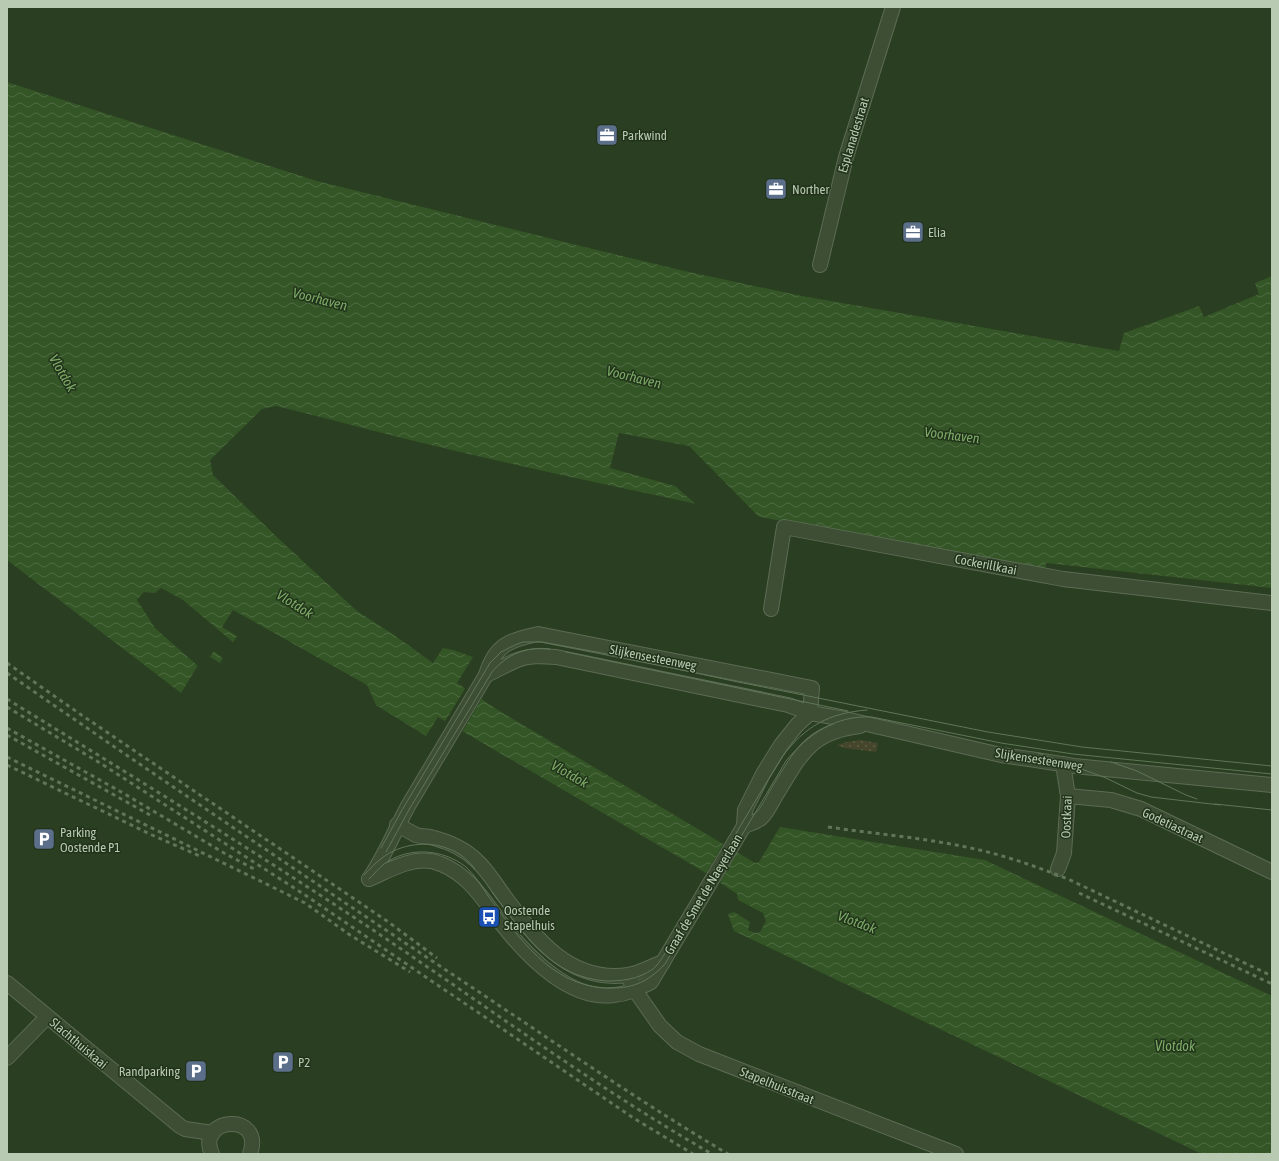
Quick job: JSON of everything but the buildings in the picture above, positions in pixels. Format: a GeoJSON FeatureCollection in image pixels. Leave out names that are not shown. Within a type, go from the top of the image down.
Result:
{"type":"FeatureCollection","features":[{"type":"Feature","properties":{"kind":"street","name":"Esplanadestraat"},"geometry":{"type":"LineString","coordinates":[[820,265],[846,157],[893,7]]}},
{"type":"Feature","properties":{"kind":"street","name":"Cockerillkaai"},"geometry":{"type":"LineString","coordinates":[[771,609],[784,526],[1063,578],[1272,603]]}},
{"type":"Feature","properties":{"kind":"street","name":"Slijkensesteenweg"},"geometry":{"type":"LineString","coordinates":[[367,877],[486,675],[490,664],[499,649],[518,638],[538,634],[812,688],[810,713]]}},
{"type":"Feature","properties":{"kind":"street","name":"Slijkensesteenweg"},"geometry":{"type":"LineString","coordinates":[[486,675],[515,661],[528,657],[544,656],[788,705],[810,713],[1001,755],[1063,764],[1272,785]]}},
{"type":"Feature","properties":{"kind":"street","name":"Graaf de Smet de Naeyerlaan"},"geometry":{"type":"LineString","coordinates":[[367,877],[413,861],[432,861],[452,869],[466,879],[505,928],[536,962],[559,979],[574,988],[594,995],[614,995],[635,990],[651,982],[677,941],[744,826],[745,810],[763,774],[781,745],[797,725],[810,713]]}},
{"type":"Feature","properties":{"kind":"street","name":"Graaf de Smet de Naeyerlaan"},"geometry":{"type":"LineString","coordinates":[[744,826],[761,819],[799,758],[815,741],[833,732],[846,728],[867,725]]}},
{"type":"Feature","properties":{"kind":"street","name":"Oostkaai"},"geometry":{"type":"LineString","coordinates":[[1058,869],[1064,853],[1068,796],[1063,764]]}},
{"type":"Feature","properties":{"kind":"street","name":"Godetiastraat"},"geometry":{"type":"LineString","coordinates":[[1068,796],[1111,800],[1141,809],[1272,872]]}},
{"type":"Feature","properties":{"kind":"street","name":"Graaf de Smet de Naeyerlaan"},"geometry":{"type":"LineString","coordinates":[[397,825],[417,835],[446,842],[461,849],[477,860],[534,934],[551,951],[570,964],[592,974],[607,976],[630,975],[663,962]]}},
{"type":"Feature","properties":{"kind":"street","name":"Stapelhuisstraat"},"geometry":{"type":"LineString","coordinates":[[630,975],[632,986],[660,1026],[677,1042],[699,1054],[956,1154]]}},
{"type":"Feature","properties":{"kind":"street","name":"Slachthuiskaai"},"geometry":{"type":"LineString","coordinates":[[7,984],[140,1094],[185,1129],[213,1133]]}},
{"type":"Feature","properties":{"kind":"street"},"geometry":{"type":"LineString","coordinates":[[7,1058],[47,1017]]}},
{"type":"Feature","properties":{"kind":"street"},"geometry":{"type":"LineString","coordinates":[[212,1154],[210,1142],[213,1133],[219,1127],[227,1124],[242,1126],[248,1132],[252,1139],[250,1154]]}},
{"type":"Feature","properties":{"kind":"shaded area"},"geometry":{"type":"Polygon","coordinates":[[[860,740],[878,743],[876,752],[844,748],[837,745],[847,742],[860,740]]]}},
{"type":"Feature","properties":{"kind":"water"},"geometry":{"type":"Polygon","coordinates":[[[7,82],[317,181],[597,250],[689,272],[802,296],[1119,351],[1124,333],[1199,306],[1204,317],[1259,294],[1255,283],[1272,276],[1272,588],[1046,563],[1045,573],[606,485],[437,447],[276,406],[262,409],[210,460],[213,475],[279,539],[357,611],[433,663],[443,648],[473,657],[457,683],[498,710],[755,863],[759,862],[780,827],[985,860],[1272,996],[1272,1154],[1202,1154],[734,931],[728,914],[734,912],[750,922],[748,930],[755,933],[760,932],[766,921],[763,913],[738,900],[737,894],[701,870],[438,717],[426,736],[376,705],[367,685],[233,610],[222,627],[237,636],[220,663],[205,654],[181,693],[7,560],[7,82]]]}},
{"type":"Feature","properties":{"kind":"pier"},"geometry":{"type":"Polygon","coordinates":[[[619,433],[689,446],[761,519],[697,505],[675,486],[610,468],[619,433]]]}},
{"type":"Feature","properties":{"kind":"pier"},"geometry":{"type":"Polygon","coordinates":[[[161,588],[183,600],[235,644],[225,660],[214,651],[208,659],[206,657],[199,667],[155,628],[137,600],[144,592],[155,593],[161,588]]]}},
{"type":"Feature","properties":{"kind":"pier"},"geometry":{"type":"Polygon","coordinates":[[[466,687],[482,698],[461,734],[444,723],[466,687]]]}},
{"type":"Feature","properties":{"kind":"pier"},"geometry":{"type":"Polygon","coordinates":[[[724,843],[738,851],[719,884],[705,875],[724,843]]]}},
{"type":"Feature","properties":{"kind":"tram line"},"geometry":{"type":"LineString","coordinates":[[381,848],[490,663],[501,652],[523,642],[542,642],[602,653],[988,732],[1082,747],[1272,766]]}},
{"type":"Feature","properties":{"kind":"tram line"},"geometry":{"type":"LineString","coordinates":[[386,852],[410,808],[492,672],[504,660],[525,650],[542,648],[550,649]]}},
{"type":"Feature","properties":{"kind":"tram line"},"geometry":{"type":"LineString","coordinates":[[566,652],[848,711]]}},
{"type":"Feature","properties":{"kind":"tram line"},"geometry":{"type":"LineString","coordinates":[[492,892],[527,937],[554,962],[569,971],[587,978],[607,981],[625,980],[642,975],[654,968],[664,955],[782,757],[791,746],[809,729],[829,718],[841,714],[867,710]]}},
{"type":"Feature","properties":{"kind":"tram line"},"geometry":{"type":"LineString","coordinates":[[369,879],[384,864],[404,854],[426,852],[447,856],[469,870],[524,942],[537,956],[552,968],[568,978],[586,985],[615,988],[638,984],[652,976],[665,964],[786,761],[804,742],[813,735],[824,728],[846,719],[872,717],[1001,743],[1073,754],[1272,774]]}},
{"type":"Feature","properties":{"kind":"tram line"},"geometry":{"type":"LineString","coordinates":[[1038,753],[1106,778],[1137,793],[1151,797],[1220,805]]}},
{"type":"Feature","properties":{"kind":"tram line"},"geometry":{"type":"LineString","coordinates":[[1111,762],[1137,771],[1197,799]]}},
{"type":"Feature","properties":{"kind":"tram line"},"geometry":{"type":"LineString","coordinates":[[1215,804],[1272,810]]}},
{"type":"Feature","properties":{"kind":"tram line"},"geometry":{"type":"LineString","coordinates":[[364,875],[389,853],[397,849],[423,844],[441,846],[453,850],[464,857],[475,869]]}},
{"type":"Feature","properties":{"kind":"railway"},"geometry":{"type":"LineString","coordinates":[[7,663],[387,921],[437,958]]}},
{"type":"Feature","properties":{"kind":"railway"},"geometry":{"type":"LineString","coordinates":[[7,673],[241,833],[570,1053],[664,1115],[728,1154]]}},
{"type":"Feature","properties":{"kind":"railway"},"geometry":{"type":"LineString","coordinates":[[7,699],[244,846],[385,938],[628,1103],[712,1154]]}},
{"type":"Feature","properties":{"kind":"railway"},"geometry":{"type":"LineString","coordinates":[[7,707],[100,763],[305,895],[635,1119],[693,1154]]}},
{"type":"Feature","properties":{"kind":"railway"},"geometry":{"type":"LineString","coordinates":[[7,728],[254,869]]}},
{"type":"Feature","properties":{"kind":"railway"},"geometry":{"type":"LineString","coordinates":[[7,735],[150,815]]}},
{"type":"Feature","properties":{"kind":"railway"},"geometry":{"type":"LineString","coordinates":[[7,757],[305,903],[350,935],[410,972]]}},
{"type":"Feature","properties":{"kind":"railway"},"geometry":{"type":"LineString","coordinates":[[7,765],[152,835],[202,857]]}},
{"type":"Feature","properties":{"kind":"railway"},"geometry":{"type":"LineString","coordinates":[[828,827],[957,845],[1022,862],[1068,879],[1272,976]]}},
{"type":"Feature","properties":{"kind":"railway"},"geometry":{"type":"LineString","coordinates":[[1079,893],[1272,984]]}},
{"type":"Feature","properties":{"kind":"place","name":"Parkwind"},"geometry":{"type":"Point","coordinates":[607,135]}},
{"type":"Feature","properties":{"kind":"place","name":"Norther"},"geometry":{"type":"Point","coordinates":[776,189]}},
{"type":"Feature","properties":{"kind":"place","name":"Elia"},"geometry":{"type":"Point","coordinates":[913,232]}},
{"type":"Feature","properties":{"kind":"place","name":"Parking Oostende P1"},"geometry":{"type":"Point","coordinates":[44,839]}},
{"type":"Feature","properties":{"kind":"place","name":"Oostende Stapelhuis"},"geometry":{"type":"Point","coordinates":[489,917]}},
{"type":"Feature","properties":{"kind":"place","name":"P2"},"geometry":{"type":"Point","coordinates":[283,1062]}},
{"type":"Feature","properties":{"kind":"place","name":"Randparking"},"geometry":{"type":"Point","coordinates":[196,1071]}},
{"type":"Feature","properties":{"kind":"water label","name":"Voorhaven"},"geometry":{"type":"Point","coordinates":[320,299]}},
{"type":"Feature","properties":{"kind":"water label","name":"Vlotdok"},"geometry":{"type":"Point","coordinates":[63,373]}},
{"type":"Feature","properties":{"kind":"water label","name":"Voorhaven"},"geometry":{"type":"Point","coordinates":[634,377]}},
{"type":"Feature","properties":{"kind":"water label","name":"Voorhaven"},"geometry":{"type":"Point","coordinates":[952,435]}},
{"type":"Feature","properties":{"kind":"water label","name":"Vlotdok"},"geometry":{"type":"Point","coordinates":[295,604]}},
{"type":"Feature","properties":{"kind":"water label","name":"Vlotdok"},"geometry":{"type":"Point","coordinates":[570,774]}},
{"type":"Feature","properties":{"kind":"water label","name":"Vlotdok"},"geometry":{"type":"Point","coordinates":[857,922]}},
{"type":"Feature","properties":{"kind":"water label","name":"Vlotdok"},"geometry":{"type":"Point","coordinates":[1175,1046]}}]}
